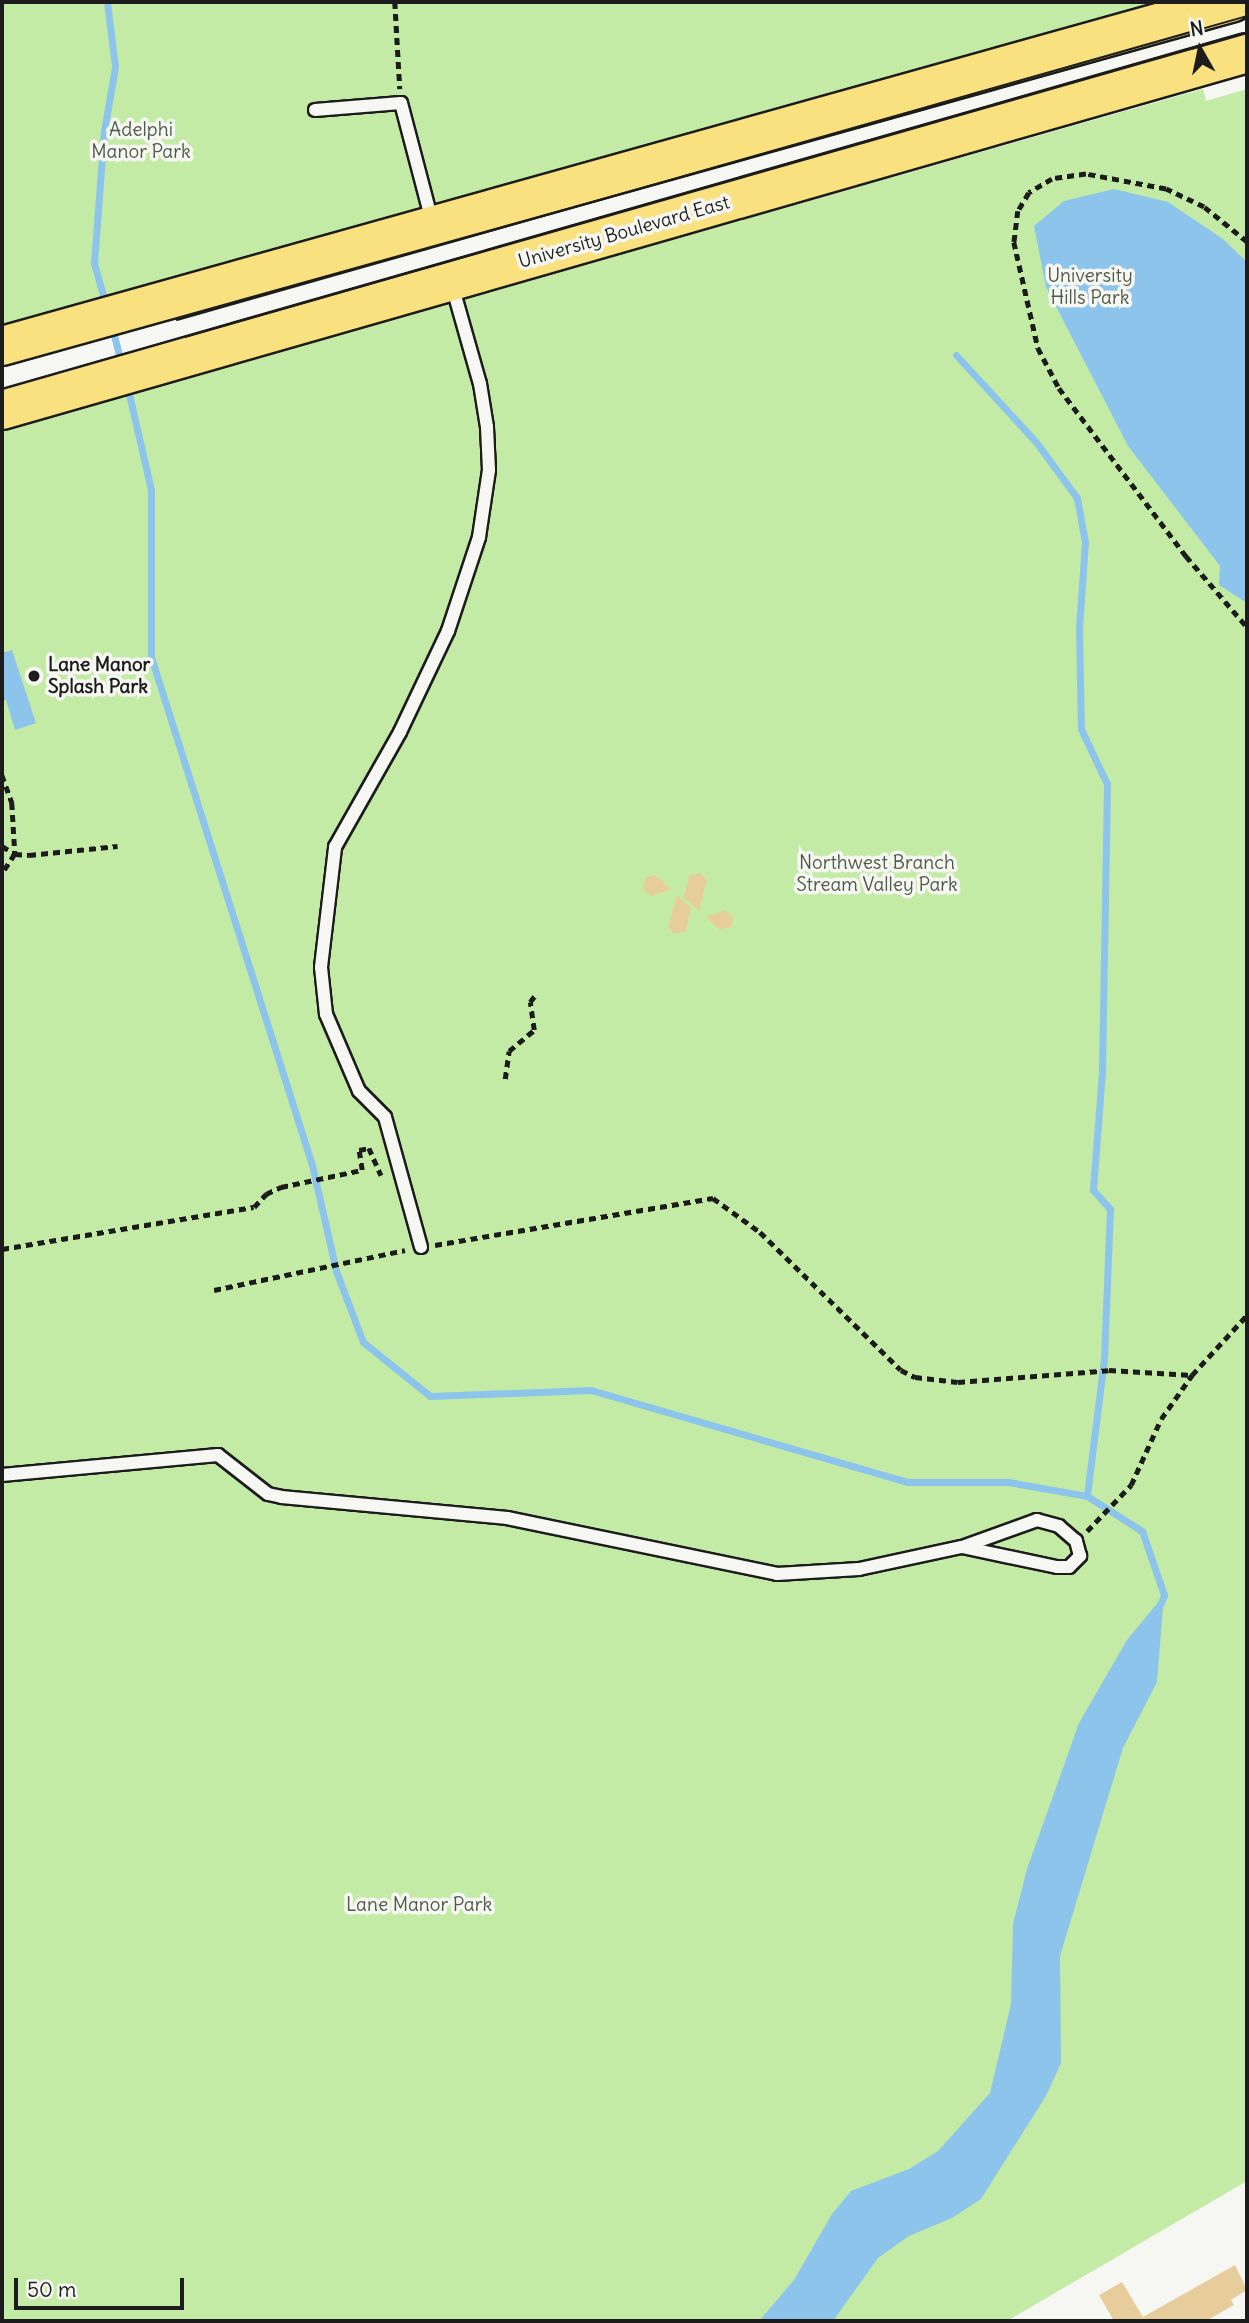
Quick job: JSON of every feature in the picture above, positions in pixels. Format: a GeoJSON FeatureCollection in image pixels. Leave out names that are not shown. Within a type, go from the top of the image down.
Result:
{"type":"FeatureCollection","features":[{"type":"Feature","properties":{"kind":"main road"},"geometry":{"type":"LineString","coordinates":[[19,342],[434,228],[1233,2]]}},
{"type":"Feature","properties":{"kind":"main road","name":"University Boulevard East"},"geometry":{"type":"LineString","coordinates":[[2,410],[1247,54]]}},
{"type":"Feature","properties":{"kind":"lane"},"geometry":{"type":"LineString","coordinates":[[315,110],[401,103],[434,228]]}},
{"type":"Feature","properties":{"kind":"lane"},"geometry":{"type":"LineString","coordinates":[[421,1247],[385,1117],[359,1091],[326,1014],[321,967],[335,847],[400,732],[442,643],[478,537],[489,470],[487,427],[480,384],[451,282]]}},
{"type":"Feature","properties":{"kind":"lane"},"geometry":{"type":"LineString","coordinates":[[2,1475],[218,1455],[268,1494],[282,1497],[508,1518],[777,1574],[859,1569],[962,1547],[1037,1520],[1059,1526],[1076,1541],[1080,1556],[1069,1567],[1057,1567],[962,1547]]}},
{"type":"Feature","properties":{"kind":"path"},"geometry":{"type":"LineString","coordinates":[[395,2],[401,103]]}},
{"type":"Feature","properties":{"kind":"path"},"geometry":{"type":"LineString","coordinates":[[1247,243],[1204,207],[1166,189],[1086,174],[1052,179],[1030,193],[1018,211],[1014,242],[1035,337],[1059,388],[1186,556],[1247,627]]}},
{"type":"Feature","properties":{"kind":"path"},"geometry":{"type":"LineString","coordinates":[[2,775],[12,803],[15,854],[2,874]]}},
{"type":"Feature","properties":{"kind":"path"},"geometry":{"type":"LineString","coordinates":[[2,846],[15,854],[118,846]]}},
{"type":"Feature","properties":{"kind":"path"},"geometry":{"type":"LineString","coordinates":[[505,1079],[509,1051],[534,1030],[530,1002],[536,994]]}},
{"type":"Feature","properties":{"kind":"path"},"geometry":{"type":"LineString","coordinates":[[2,1250],[254,1207],[266,1194],[281,1187],[362,1170],[359,1150],[369,1148],[387,1187]]}},
{"type":"Feature","properties":{"kind":"path"},"geometry":{"type":"LineString","coordinates":[[400,1238],[404,1250],[713,1198],[760,1232],[901,1370],[915,1377],[958,1382],[1109,1370],[1192,1375]]}},
{"type":"Feature","properties":{"kind":"path"},"geometry":{"type":"LineString","coordinates":[[214,1290],[384,1254]]}},
{"type":"Feature","properties":{"kind":"path"},"geometry":{"type":"LineString","coordinates":[[1093,1527],[1131,1485],[1161,1419],[1192,1375],[1247,1315]]}},
{"type":"Feature","properties":{"kind":"green space","name":"Adelphi Manor Park"},"geometry":{"type":"Polygon","coordinates":[[[2,2],[1154,2],[2,326],[2,2]]]}},
{"type":"Feature","properties":{"kind":"green space"},"geometry":{"type":"Polygon","coordinates":[[[1203,89],[1206,101],[1247,89],[1247,2181],[1007,2321],[2,2321],[2,430],[1203,89]]]}},
{"type":"Feature","properties":{"kind":"water"},"geometry":{"type":"Polygon","coordinates":[[[1114,189],[1168,202],[1223,239],[1247,262],[1247,603],[1219,585],[1220,566],[1128,446],[1046,287],[1034,226],[1064,201],[1114,189]]]}},
{"type":"Feature","properties":{"kind":"water"},"geometry":{"type":"Polygon","coordinates":[[[12,650],[36,723],[15,730],[6,700],[2,701],[2,653],[12,650]]]}},
{"type":"Feature","properties":{"kind":"water"},"geometry":{"type":"Polygon","coordinates":[[[1164,1595],[1157,1682],[1123,1748],[1060,1956],[1061,2063],[1046,2096],[981,2199],[952,2218],[909,2236],[878,2258],[833,2321],[759,2321],[794,2280],[832,2214],[851,2191],[909,2169],[938,2151],[990,2093],[1011,2004],[1013,1924],[1027,1869],[1079,1723],[1127,1640],[1164,1595]]]}},
{"type":"Feature","properties":{"kind":"building"},"geometry":{"type":"Polygon","coordinates":[[[700,873],[707,880],[699,911],[684,897],[689,876],[700,873]]]}},
{"type":"Feature","properties":{"kind":"building"},"geometry":{"type":"Polygon","coordinates":[[[655,875],[671,889],[651,896],[643,889],[645,878],[655,875]]]}},
{"type":"Feature","properties":{"kind":"building"},"geometry":{"type":"Polygon","coordinates":[[[677,895],[691,908],[686,931],[675,934],[668,927],[677,895]]]}},
{"type":"Feature","properties":{"kind":"building"},"geometry":{"type":"Polygon","coordinates":[[[725,910],[733,917],[731,927],[720,930],[706,917],[725,910]]]}},
{"type":"Feature","properties":{"kind":"building"},"geometry":{"type":"Polygon","coordinates":[[[1235,2265],[1247,2290],[1231,2300],[1234,2305],[1206,2321],[1114,2321],[1099,2295],[1122,2282],[1143,2317],[1235,2265]]]}},
{"type":"Feature","properties":{"kind":"waterway"},"geometry":{"type":"LineString","coordinates":[[106,306],[94,263],[104,131],[115,67],[107,2]]}},
{"type":"Feature","properties":{"kind":"waterway"},"geometry":{"type":"LineString","coordinates":[[112,327],[121,363]]}},
{"type":"Feature","properties":{"kind":"waterway"},"geometry":{"type":"LineString","coordinates":[[956,355],[1036,442],[1077,498],[1085,542],[1079,628],[1081,729],[1107,784],[1102,1072],[1093,1190],[1110,1209],[1104,1359],[1087,1496]]}},
{"type":"Feature","properties":{"kind":"waterway"},"geometry":{"type":"LineString","coordinates":[[127,385],[151,490],[151,657],[312,1165],[336,1271],[363,1342],[430,1396],[591,1390],[907,1482],[1008,1482],[1087,1496],[1142,1531],[1164,1595],[1161,1603]]}},
{"type":"Feature","properties":{"kind":"tram line"},"geometry":{"type":"LineString","coordinates":[[177,320],[1247,16]]}},
{"type":"Feature","properties":{"kind":"tram line"},"geometry":{"type":"LineString","coordinates":[[185,337],[1247,33]]}},
{"type":"Feature","properties":{"kind":"place","name":"Lane Manor Splash Park"},"geometry":{"type":"Point","coordinates":[34,676]}},
{"type":"Feature","properties":{"kind":"park label","name":"University Hills Park"},"geometry":{"type":"Point","coordinates":[1090,287]}},
{"type":"Feature","properties":{"kind":"park label","name":"Northwest Branch Stream Valley Park"},"geometry":{"type":"Point","coordinates":[877,874]}},
{"type":"Feature","properties":{"kind":"park label","name":"Lane Manor Park"},"geometry":{"type":"Point","coordinates":[419,1905]}}]}
